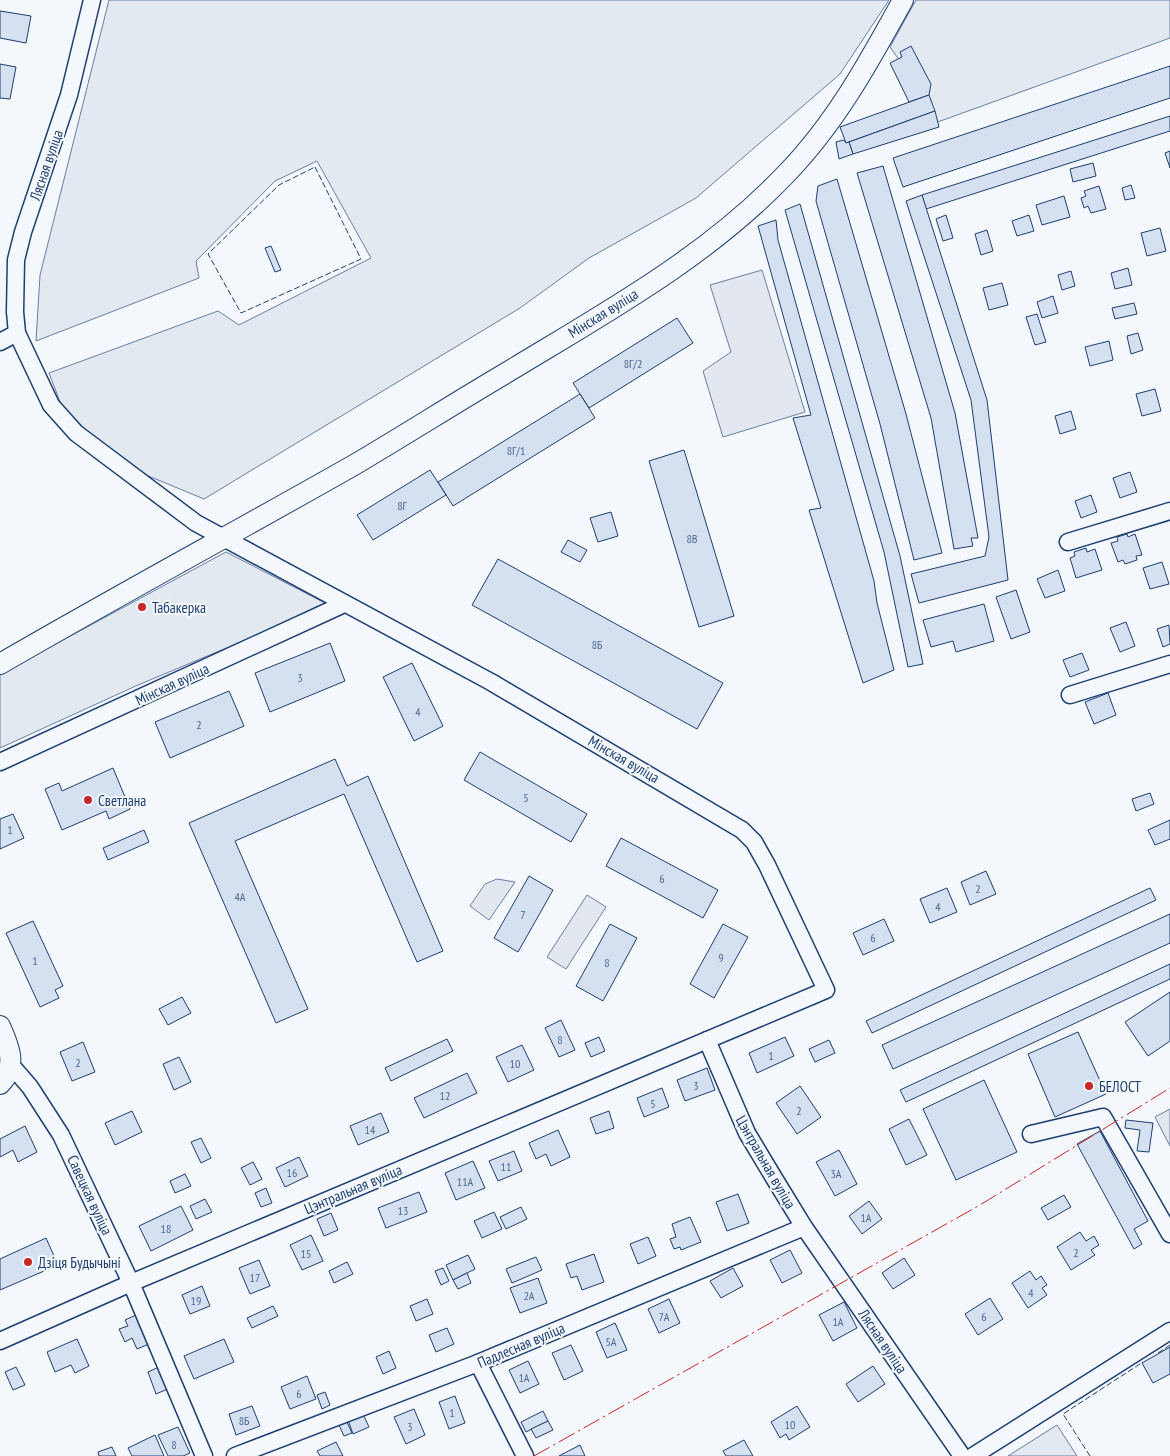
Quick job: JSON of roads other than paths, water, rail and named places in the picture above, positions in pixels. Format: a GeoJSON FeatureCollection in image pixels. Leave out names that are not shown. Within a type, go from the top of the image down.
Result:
{"type":"FeatureCollection","features":[{"type":"Feature","properties":{"kind":"main road","name":"Мінская вуліца"},"geometry":{"type":"LineString","coordinates":[[0,664],[357,463],[593,320],[664,275],[732,226],[787,173],[836,114],[856,83],[903,0]]}},
{"type":"Feature","properties":{"kind":"main road"},"geometry":{"type":"LineString","coordinates":[[0,1026],[8,1044],[11,1065],[0,1084]]}},
{"type":"Feature","properties":{"kind":"street","name":"Лясная вуліца"},"geometry":{"type":"LineString","coordinates":[[17,333],[15,312],[16,260],[23,232],[69,95],[92,0]]}},
{"type":"Feature","properties":{"kind":"street"},"geometry":{"type":"LineString","coordinates":[[0,342],[17,333],[51,405],[76,433],[196,523],[224,538]]}},
{"type":"Feature","properties":{"kind":"street"},"geometry":{"type":"LineString","coordinates":[[1068,542],[1170,511]]}},
{"type":"Feature","properties":{"kind":"street","name":"Мінская вуліца"},"geometry":{"type":"LineString","coordinates":[[224,538],[491,682],[650,774],[748,835],[767,865],[826,990]]}},
{"type":"Feature","properties":{"kind":"street","name":"Мінская вуліца"},"geometry":{"type":"LineString","coordinates":[[0,762],[344,604]]}},
{"type":"Feature","properties":{"kind":"street"},"geometry":{"type":"LineString","coordinates":[[1070,695],[1170,664]]}},
{"type":"Feature","properties":{"kind":"street","name":"Цэнтральная вуліца"},"geometry":{"type":"LineString","coordinates":[[0,1341],[131,1283],[826,990]]}},
{"type":"Feature","properties":{"kind":"street","name":"Цэнтральная вуліца"},"geometry":{"type":"LineString","coordinates":[[707,1040],[747,1133],[804,1227]]}},
{"type":"Feature","properties":{"kind":"street","name":"Савецкая вуліца"},"geometry":{"type":"LineString","coordinates":[[11,1065],[30,1087],[61,1135],[131,1283],[204,1456]]}},
{"type":"Feature","properties":{"kind":"street"},"geometry":{"type":"LineString","coordinates":[[1031,1134],[1102,1117],[1170,1234]]}},
{"type":"Feature","properties":{"kind":"street","name":"Лясная вуліца"},"geometry":{"type":"LineString","coordinates":[[804,1227],[962,1456]]}},
{"type":"Feature","properties":{"kind":"street","name":"Падлесная вуліца"},"geometry":{"type":"LineString","coordinates":[[234,1456],[478,1363],[804,1227]]}},
{"type":"Feature","properties":{"kind":"street"},"geometry":{"type":"LineString","coordinates":[[973,1456],[1170,1331]]}},
{"type":"Feature","properties":{"kind":"street"},"geometry":{"type":"LineString","coordinates":[[478,1363],[525,1456]]}},
{"type":"Feature","properties":{"kind":"place","name":"Табакерка"},"geometry":{"type":"Point","coordinates":[142,607]}},
{"type":"Feature","properties":{"kind":"place","name":"Светлана"},"geometry":{"type":"Point","coordinates":[88,800]}},
{"type":"Feature","properties":{"kind":"place","name":"БЕЛОСТ"},"geometry":{"type":"Point","coordinates":[1089,1086]}},
{"type":"Feature","properties":{"kind":"place","name":"Дзіця Будычыні"},"geometry":{"type":"Point","coordinates":[28,1262]}}]}
